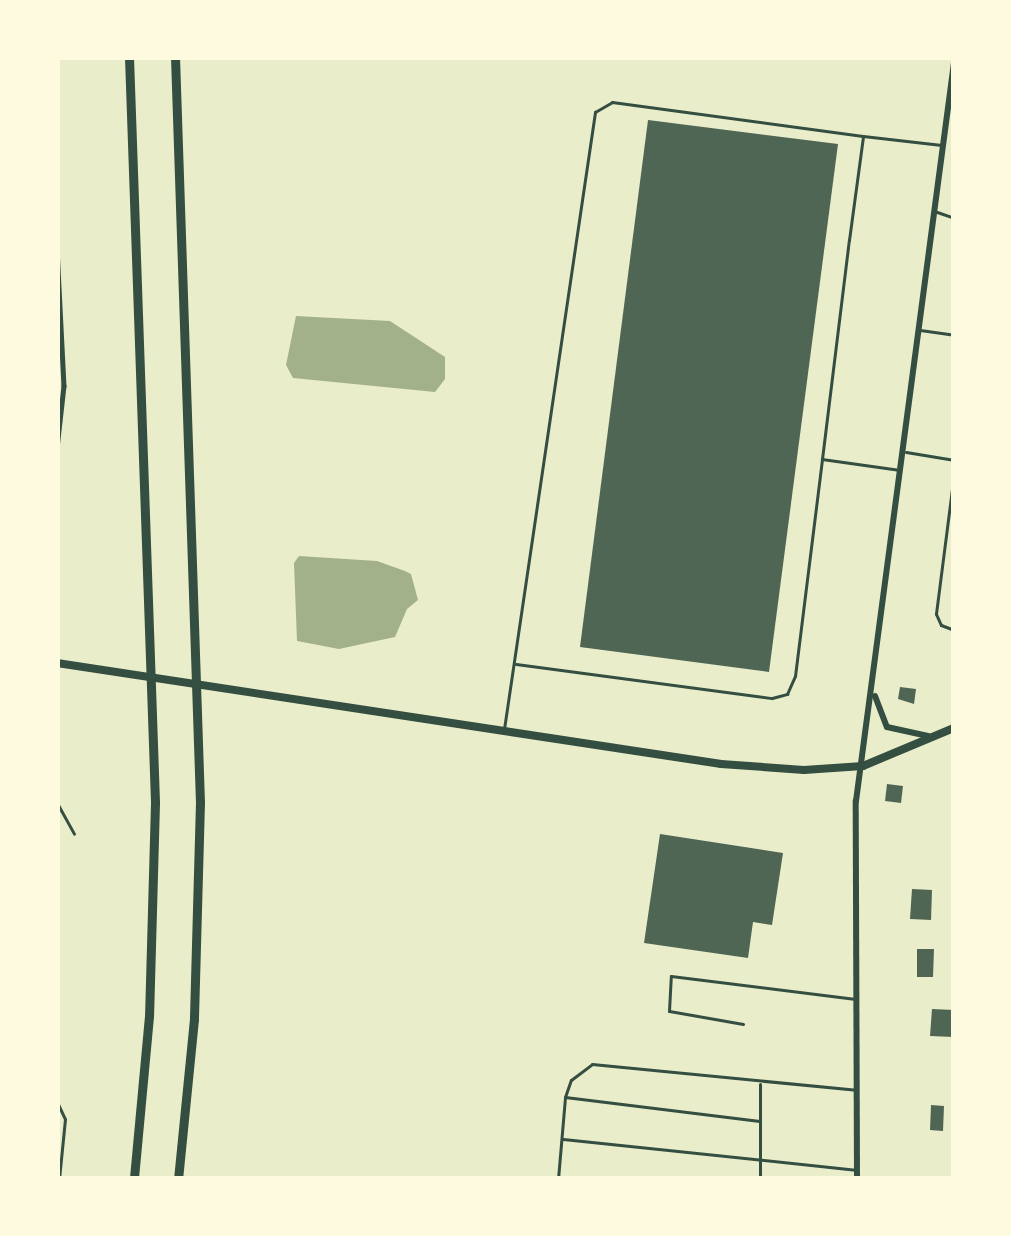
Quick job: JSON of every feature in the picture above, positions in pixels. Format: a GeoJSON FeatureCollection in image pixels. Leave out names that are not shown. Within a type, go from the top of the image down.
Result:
{"type":"FeatureCollection","features":[{"type":"Feature","properties":{"kind":"highway"},"geometry":{"type":"LineString","coordinates":[[129,57],[155,738],[149,1016],[135,1175]]}},
{"type":"Feature","properties":{"kind":"highway"},"geometry":{"type":"LineString","coordinates":[[175,57],[200,737],[198,932],[178,1179]]}},
{"type":"Feature","properties":{"kind":"main road"},"geometry":{"type":"LineString","coordinates":[[57,663],[503,734],[721,764],[803,770],[863,766],[954,728]]}},
{"type":"Feature","properties":{"kind":"street"},"geometry":{"type":"LineString","coordinates":[[857,1175],[856,802],[954,63]]}},
{"type":"Feature","properties":{"kind":"street"},"geometry":{"type":"LineString","coordinates":[[57,248],[64,386],[57,448]]}},
{"type":"Feature","properties":{"kind":"street"},"geometry":{"type":"LineString","coordinates":[[873,684],[878,713],[887,727],[917,737],[938,735]]}},
{"type":"Feature","properties":{"kind":"lane"},"geometry":{"type":"LineString","coordinates":[[503,734],[595,112],[612,102],[943,145]]}},
{"type":"Feature","properties":{"kind":"lane"},"geometry":{"type":"LineString","coordinates":[[516,664],[772,698],[787,694],[795,676],[863,136]]}},
{"type":"Feature","properties":{"kind":"lane"},"geometry":{"type":"LineString","coordinates":[[935,212],[954,218]]}},
{"type":"Feature","properties":{"kind":"lane"},"geometry":{"type":"LineString","coordinates":[[920,330],[954,335]]}},
{"type":"Feature","properties":{"kind":"lane"},"geometry":{"type":"LineString","coordinates":[[904,452],[954,460]]}},
{"type":"Feature","properties":{"kind":"lane"},"geometry":{"type":"LineString","coordinates":[[822,459],[902,470]]}},
{"type":"Feature","properties":{"kind":"lane"},"geometry":{"type":"LineString","coordinates":[[954,473],[936,614],[941,625],[954,630]]}},
{"type":"Feature","properties":{"kind":"lane"},"geometry":{"type":"LineString","coordinates":[[57,803],[74,834]]}},
{"type":"Feature","properties":{"kind":"lane"},"geometry":{"type":"LineString","coordinates":[[743,1024],[669,1011],[671,976],[858,1000]]}},
{"type":"Feature","properties":{"kind":"lane"},"geometry":{"type":"LineString","coordinates":[[558,1179],[565,1097],[571,1080],[592,1064],[858,1090]]}},
{"type":"Feature","properties":{"kind":"lane"},"geometry":{"type":"LineString","coordinates":[[760,1082],[760,1179]]}},
{"type":"Feature","properties":{"kind":"lane"},"geometry":{"type":"LineString","coordinates":[[565,1097],[760,1121]]}},
{"type":"Feature","properties":{"kind":"lane"},"geometry":{"type":"LineString","coordinates":[[57,1102],[65,1119],[58,1179]]}},
{"type":"Feature","properties":{"kind":"lane"},"geometry":{"type":"LineString","coordinates":[[562,1138],[857,1175]]}},
{"type":"Feature","properties":{"kind":"shaded area"},"geometry":{"type":"Polygon","coordinates":[[[296,316],[390,321],[445,357],[445,379],[435,392],[293,378],[286,365],[296,316]]]}},
{"type":"Feature","properties":{"kind":"shaded area"},"geometry":{"type":"Polygon","coordinates":[[[299,556],[377,561],[405,571],[411,574],[418,600],[407,609],[395,637],[339,649],[297,641],[294,563],[299,556]]]}},
{"type":"Feature","properties":{"kind":"building"},"geometry":{"type":"Polygon","coordinates":[[[648,120],[838,144],[769,672],[580,647],[648,120]]]}},
{"type":"Feature","properties":{"kind":"building"},"geometry":{"type":"Polygon","coordinates":[[[900,687],[916,689],[914,704],[898,699],[900,687]]]}},
{"type":"Feature","properties":{"kind":"building"},"geometry":{"type":"Polygon","coordinates":[[[887,784],[903,786],[901,803],[885,801],[887,784]]]}},
{"type":"Feature","properties":{"kind":"building"},"geometry":{"type":"Polygon","coordinates":[[[660,834],[783,853],[772,925],[753,922],[748,958],[644,943],[660,834]]]}},
{"type":"Feature","properties":{"kind":"building"},"geometry":{"type":"Polygon","coordinates":[[[912,889],[932,890],[931,920],[910,919],[912,889]]]}},
{"type":"Feature","properties":{"kind":"building"},"geometry":{"type":"Polygon","coordinates":[[[917,949],[934,949],[933,977],[917,977],[917,949]]]}},
{"type":"Feature","properties":{"kind":"building"},"geometry":{"type":"Polygon","coordinates":[[[932,1009],[954,1010],[954,1037],[930,1036],[932,1009]]]}},
{"type":"Feature","properties":{"kind":"building"},"geometry":{"type":"Polygon","coordinates":[[[931,1105],[944,1106],[943,1131],[930,1130],[931,1105]]]}}]}
